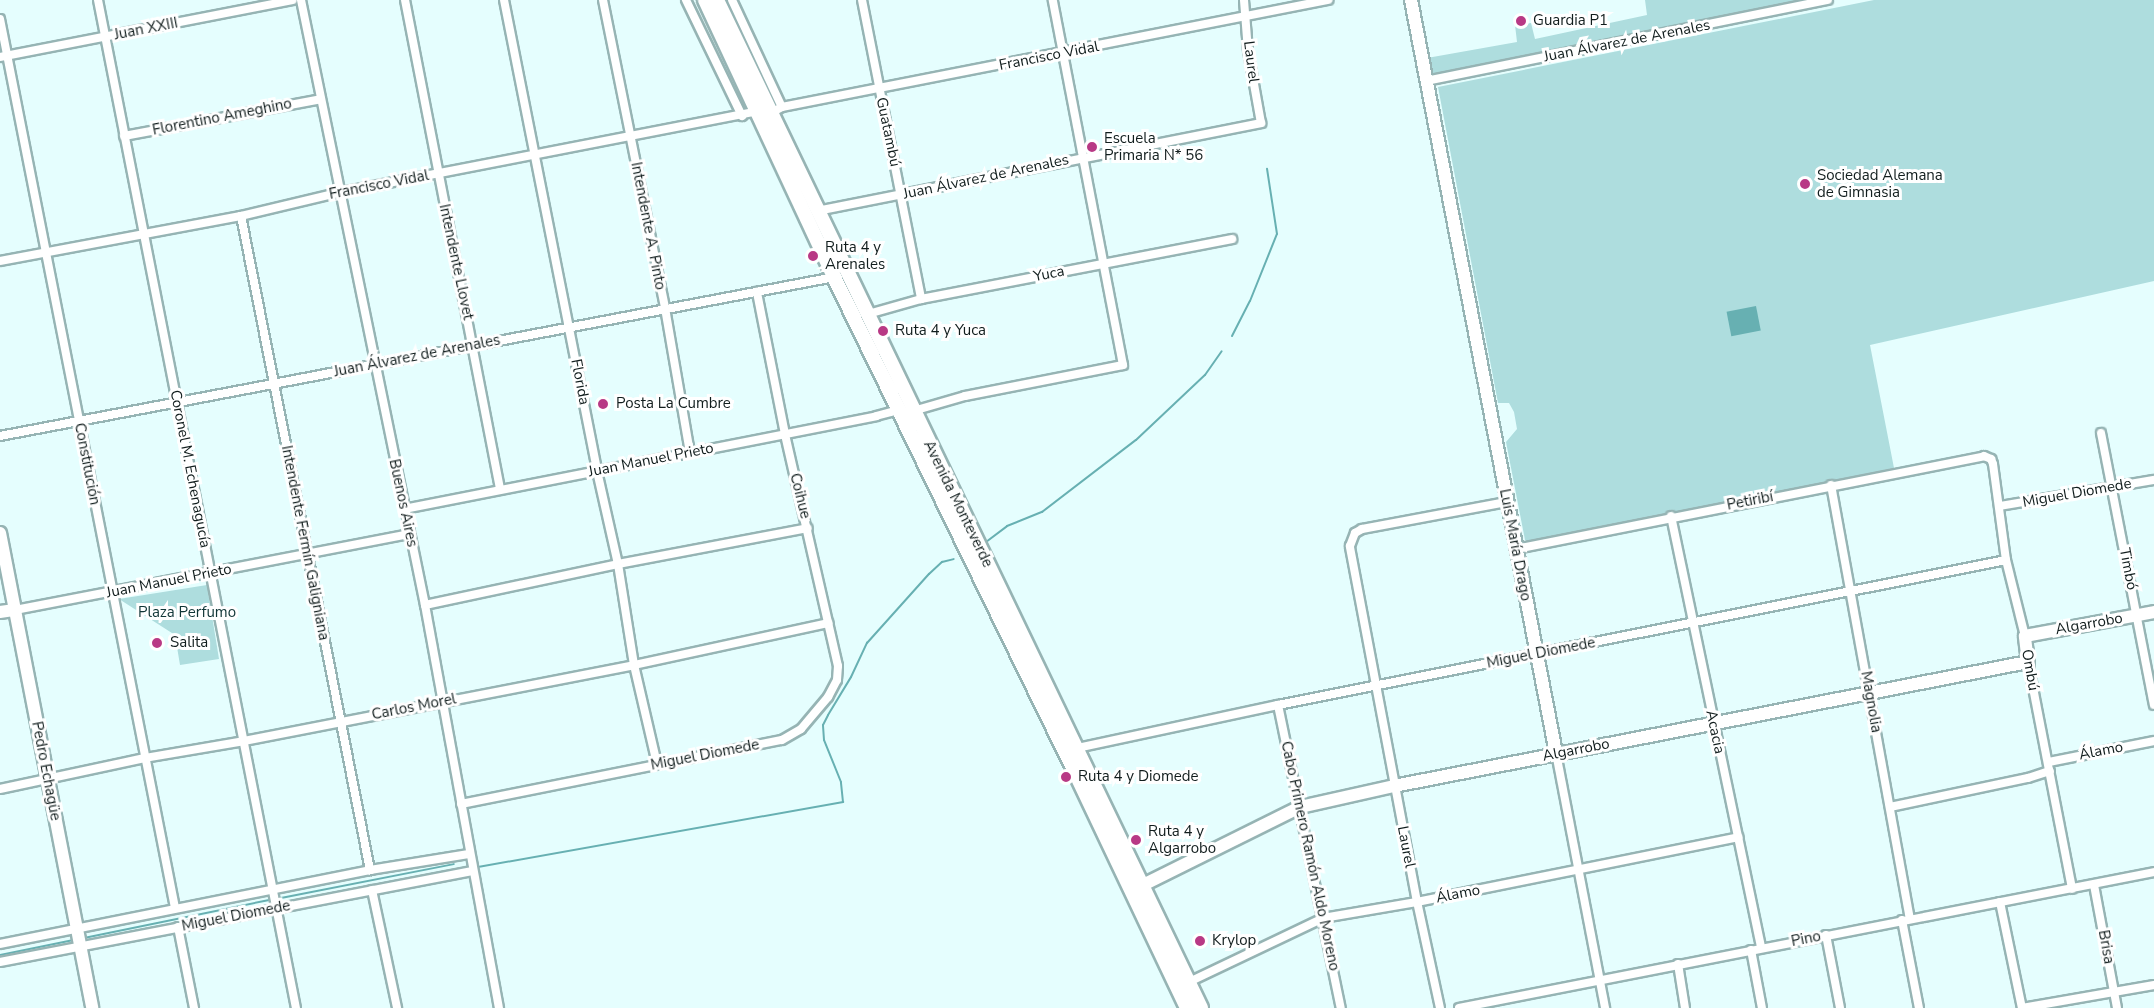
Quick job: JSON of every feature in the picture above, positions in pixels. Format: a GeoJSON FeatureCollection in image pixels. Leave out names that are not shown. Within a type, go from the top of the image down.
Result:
{"type":"FeatureCollection","features":[{"type":"Feature","properties":{"kind":"main road","name":"Avenida Monteverde"},"geometry":{"type":"LineString","coordinates":[[705,0],[771,110],[834,277],[1166,960],[1187,1008]]}},
{"type":"Feature","properties":{"kind":"main road","name":"Avenida Monteverde"},"geometry":{"type":"LineString","coordinates":[[717,0],[1201,1008]]}},
{"type":"Feature","properties":{"kind":"street","name":"Coronel M. Echenagucía"},"geometry":{"type":"LineString","coordinates":[[98,0],[296,1008]]}},
{"type":"Feature","properties":{"kind":"street","name":"Juan XXIII"},"geometry":{"type":"LineString","coordinates":[[4,57],[292,0]]}},
{"type":"Feature","properties":{"kind":"street","name":"Buenos Aires"},"geometry":{"type":"LineString","coordinates":[[301,0],[425,605],[472,871],[499,1008]]}},
{"type":"Feature","properties":{"kind":"street","name":"Intendente Llovet"},"geometry":{"type":"LineString","coordinates":[[405,0],[500,489]]}},
{"type":"Feature","properties":{"kind":"street","name":"Florida"},"geometry":{"type":"LineString","coordinates":[[504,0],[597,471],[618,564],[634,665],[657,764]]}},
{"type":"Feature","properties":{"kind":"street","name":"Intendente A. Pinto"},"geometry":{"type":"LineString","coordinates":[[603,0],[665,308],[690,452]]}},
{"type":"Feature","properties":{"kind":"street"},"geometry":{"type":"LineString","coordinates":[[686,0],[742,116]]}},
{"type":"Feature","properties":{"kind":"street"},"geometry":{"type":"LineString","coordinates":[[732,0],[771,110]]}},
{"type":"Feature","properties":{"kind":"street","name":"Guatambú"},"geometry":{"type":"LineString","coordinates":[[862,0],[921,299]]}},
{"type":"Feature","properties":{"kind":"street"},"geometry":{"type":"LineString","coordinates":[[913,411],[964,396],[1123,364],[1053,0]]}},
{"type":"Feature","properties":{"kind":"street","name":"Laurel"},"geometry":{"type":"LineString","coordinates":[[1244,0],[1248,51],[1260,123]]}},
{"type":"Feature","properties":{"kind":"street","name":"Francisco Vidal"},"geometry":{"type":"LineString","coordinates":[[0,261],[142,232],[241,216],[342,192],[742,116],[879,87],[1328,0]]}},
{"type":"Feature","properties":{"kind":"street","name":"Luis María Drago"},"geometry":{"type":"LineString","coordinates":[[1411,0],[1605,1008]]}},
{"type":"Feature","properties":{"kind":"street","name":"Juan Álvarez de Arenales"},"geometry":{"type":"LineString","coordinates":[[1426,81],[1828,0]]}},
{"type":"Feature","properties":{"kind":"street","name":"Constitución"},"geometry":{"type":"LineString","coordinates":[[0,19],[4,57],[46,252],[176,908]]}},
{"type":"Feature","properties":{"kind":"street","name":"Florentino Ameghino"},"geometry":{"type":"LineString","coordinates":[[124,136],[321,99]]}},
{"type":"Feature","properties":{"kind":"street","name":"Juan Álvarez de Arenales"},"geometry":{"type":"LineString","coordinates":[[817,211],[1260,123]]}},
{"type":"Feature","properties":{"kind":"street","name":"Intendente Fermín Galigniana"},"geometry":{"type":"LineString","coordinates":[[241,216],[370,870]]}},
{"type":"Feature","properties":{"kind":"street","name":"Yuca"},"geometry":{"type":"LineString","coordinates":[[868,314],[879,308],[921,299],[1232,239]]}},
{"type":"Feature","properties":{"kind":"street","name":"Juan Álvarez de Arenales"},"geometry":{"type":"LineString","coordinates":[[0,436],[834,277]]}},
{"type":"Feature","properties":{"kind":"street","name":"Coihue"},"geometry":{"type":"LineString","coordinates":[[757,292],[785,434],[838,666],[837,680],[828,698]]}},
{"type":"Feature","properties":{"kind":"street","name":"Juan Manuel Prieto"},"geometry":{"type":"LineString","coordinates":[[404,509],[899,410]]}},
{"type":"Feature","properties":{"kind":"street","name":"Timbó"},"geometry":{"type":"LineString","coordinates":[[2101,433],[2154,705]]}},
{"type":"Feature","properties":{"kind":"street","name":"Petiribí"},"geometry":{"type":"LineString","coordinates":[[1516,549],[1671,516],[1984,456]]}},
{"type":"Feature","properties":{"kind":"street","name":"Ombú"},"geometry":{"type":"LineString","coordinates":[[1984,456],[1991,459],[1993,464],[2006,560],[2025,636],[2072,889]]}},
{"type":"Feature","properties":{"kind":"street","name":"Miguel Diomede"},"geometry":{"type":"LineString","coordinates":[[2000,506],[2154,480]]}},
{"type":"Feature","properties":{"kind":"street","name":"Magnolia"},"geometry":{"type":"LineString","coordinates":[[1831,485],[1890,807],[1919,1008]]}},
{"type":"Feature","properties":{"kind":"street","name":"Laurel"},"geometry":{"type":"LineString","coordinates":[[1440,1008],[1394,786],[1350,546],[1355,534],[1362,529],[1506,501]]}},
{"type":"Feature","properties":{"kind":"street","name":"Acacia"},"geometry":{"type":"LineString","coordinates":[[1671,516],[1761,947]]}},
{"type":"Feature","properties":{"kind":"street"},"geometry":{"type":"LineString","coordinates":[[425,605],[618,564],[808,528]]}},
{"type":"Feature","properties":{"kind":"street","name":"Pedro Echagüe"},"geometry":{"type":"LineString","coordinates":[[0,533],[92,1008]]}},
{"type":"Feature","properties":{"kind":"street","name":"Juan Manuel Prieto"},"geometry":{"type":"LineString","coordinates":[[0,612],[113,593],[409,534]]}},
{"type":"Feature","properties":{"kind":"street","name":"Miguel Diomede"},"geometry":{"type":"LineString","coordinates":[[1077,748],[1376,685],[2006,560]]}},
{"type":"Feature","properties":{"kind":"street","name":"Algarrobo"},"geometry":{"type":"LineString","coordinates":[[2025,636],[2154,612]]}},
{"type":"Feature","properties":{"kind":"street","name":"Carlos Morel"},"geometry":{"type":"LineString","coordinates":[[0,789],[145,758],[634,665],[829,623]]}},
{"type":"Feature","properties":{"kind":"street","name":"Algarrobo"},"geometry":{"type":"LineString","coordinates":[[1141,886],[1300,807],[1556,753],[1713,725],[2028,662]]}},
{"type":"Feature","properties":{"kind":"street","name":"Miguel Diomede"},"geometry":{"type":"LineString","coordinates":[[461,804],[789,738],[801,729],[828,698]]}},
{"type":"Feature","properties":{"kind":"street","name":"Cabo Primero Ramón Aldo Moreno"},"geometry":{"type":"LineString","coordinates":[[1278,705],[1341,1008]]}},
{"type":"Feature","properties":{"kind":"street","name":"Álamo"},"geometry":{"type":"LineString","coordinates":[[1890,807],[2028,778],[2050,766],[2154,741]]}},
{"type":"Feature","properties":{"kind":"street","name":"Álamo"},"geometry":{"type":"LineString","coordinates":[[1189,982],[1323,918],[1417,902],[1738,837]]}},
{"type":"Feature","properties":{"kind":"street","name":"Miguel Diomede"},"geometry":{"type":"LineString","coordinates":[[0,944],[370,870],[469,854]]}},
{"type":"Feature","properties":{"kind":"street","name":"Miguel Diomede"},"geometry":{"type":"LineString","coordinates":[[0,962],[472,871]]}},
{"type":"Feature","properties":{"kind":"street","name":"Pino"},"geometry":{"type":"LineString","coordinates":[[1459,1008],[1761,947],[2154,872]]}},
{"type":"Feature","properties":{"kind":"street","name":"Brisa"},"geometry":{"type":"LineString","coordinates":[[2094,885],[2117,1008]]}},
{"type":"Feature","properties":{"kind":"street"},"geometry":{"type":"LineString","coordinates":[[372,890],[397,1008]]}},
{"type":"Feature","properties":{"kind":"street"},"geometry":{"type":"LineString","coordinates":[[2000,902],[2022,1008],[2154,985]]}},
{"type":"Feature","properties":{"kind":"street"},"geometry":{"type":"LineString","coordinates":[[178,927],[194,1008]]}},
{"type":"Feature","properties":{"kind":"street"},"geometry":{"type":"LineString","coordinates":[[1826,935],[1840,1008]]}},
{"type":"Feature","properties":{"kind":"street"},"geometry":{"type":"LineString","coordinates":[[1751,950],[1762,1008]]}},
{"type":"Feature","properties":{"kind":"street"},"geometry":{"type":"LineString","coordinates":[[1677,964],[1685,1008]]}},
{"type":"Feature","properties":{"kind":"green space"},"geometry":{"type":"Polygon","coordinates":[[[1645,0],[1823,0],[1431,78],[1427,58],[1517,42],[1515,25],[1531,23],[1535,39],[1647,15],[1645,0]]]}},
{"type":"Feature","properties":{"kind":"green space","name":"Sociedad Alemana de Gimnasia"},"geometry":{"type":"Polygon","coordinates":[[[1874,0],[2154,0],[2154,281],[1870,345],[1894,468],[1529,542],[1525,540],[1506,442],[1517,429],[1514,412],[1509,403],[1498,403],[1438,87],[1874,0]]]}},
{"type":"Feature","properties":{"kind":"green space","name":"Plaza Perfumo"},"geometry":{"type":"Polygon","coordinates":[[[207,585],[219,659],[180,665],[175,635],[119,599],[207,585]]]}},
{"type":"Feature","properties":{"kind":"shaded area"},"geometry":{"type":"Polygon","coordinates":[[[1756,306],[1761,331],[1731,336],[1727,312],[1756,306]]]}},
{"type":"Feature","properties":{"kind":"waterway"},"geometry":{"type":"LineString","coordinates":[[1232,336],[1250,301],[1277,234],[1267,169]]}},
{"type":"Feature","properties":{"kind":"waterway"},"geometry":{"type":"LineString","coordinates":[[986,542],[1007,526],[1042,512],[1136,440],[1205,375],[1222,351]]}},
{"type":"Feature","properties":{"kind":"waterway"},"geometry":{"type":"LineString","coordinates":[[478,867],[843,802],[841,782],[824,740],[823,725],[851,677],[867,643],[929,574],[942,562],[954,559]]}},
{"type":"Feature","properties":{"kind":"waterway"},"geometry":{"type":"LineString","coordinates":[[281,898],[454,864]]}},
{"type":"Feature","properties":{"kind":"waterway"},"geometry":{"type":"LineString","coordinates":[[84,938],[269,900]]}},
{"type":"Feature","properties":{"kind":"waterway"},"geometry":{"type":"LineString","coordinates":[[0,955],[73,940]]}},
{"type":"Feature","properties":{"kind":"place","name":"Guardia P1"},"geometry":{"type":"Point","coordinates":[1521,21]}},
{"type":"Feature","properties":{"kind":"place","name":"Escuela Primaria N* 56"},"geometry":{"type":"Point","coordinates":[1092,147]}},
{"type":"Feature","properties":{"kind":"place","name":"Sociedad Alemana de Gimnasia"},"geometry":{"type":"Point","coordinates":[1805,184]}},
{"type":"Feature","properties":{"kind":"place","name":"Ruta 4 y Arenales"},"geometry":{"type":"Point","coordinates":[813,256]}},
{"type":"Feature","properties":{"kind":"place","name":"Ruta 4 y Yuca"},"geometry":{"type":"Point","coordinates":[883,331]}},
{"type":"Feature","properties":{"kind":"place","name":"Posta La Cumbre"},"geometry":{"type":"Point","coordinates":[603,404]}},
{"type":"Feature","properties":{"kind":"place","name":"Salita"},"geometry":{"type":"Point","coordinates":[157,643]}},
{"type":"Feature","properties":{"kind":"place","name":"Ruta 4 y Diomede"},"geometry":{"type":"Point","coordinates":[1066,777]}},
{"type":"Feature","properties":{"kind":"place","name":"Ruta 4 y Algarrobo"},"geometry":{"type":"Point","coordinates":[1136,840]}},
{"type":"Feature","properties":{"kind":"place","name":"Krylop"},"geometry":{"type":"Point","coordinates":[1200,941]}}]}
